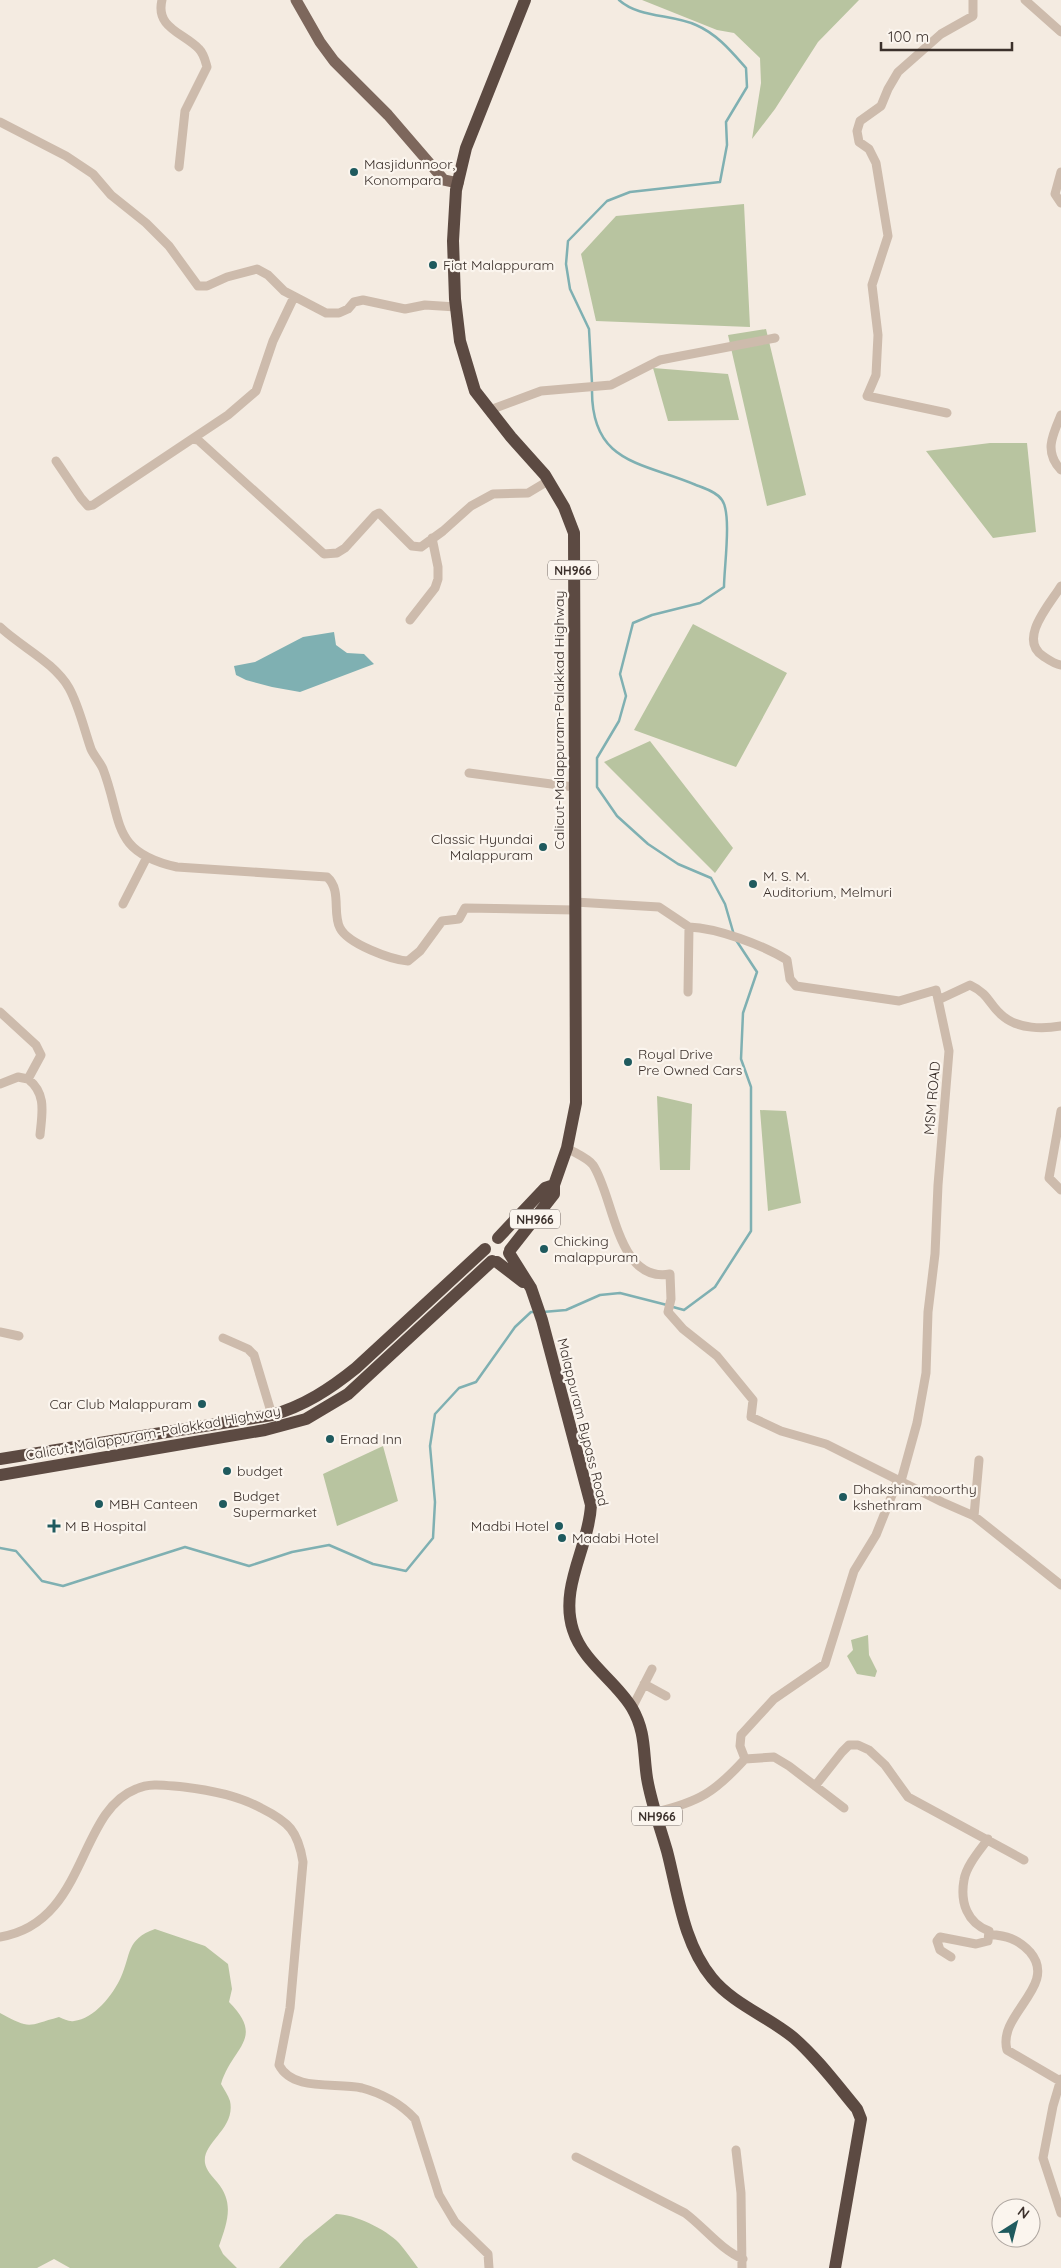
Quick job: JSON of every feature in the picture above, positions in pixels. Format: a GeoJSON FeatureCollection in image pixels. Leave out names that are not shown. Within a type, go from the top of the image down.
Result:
{"type":"FeatureCollection","features":[{"type":"Feature","properties":{"kind":"highway","name":"Calicut-Malappuram-Palakkad Highway"},"geometry":{"type":"LineString","coordinates":[[510,1252],[554,1194],[554,1185],[567,1148],[576,1103],[574,533],[564,506],[545,475],[475,391],[460,341],[456,307],[453,241],[457,189],[466,148],[525,0]]}},
{"type":"Feature","properties":{"kind":"highway","name":"NH966"},"geometry":{"type":"LineString","coordinates":[[485,1249],[489,1241],[498,1238],[545,1188],[554,1185]]}},
{"type":"Feature","properties":{"kind":"highway","name":"NH966"},"geometry":{"type":"LineString","coordinates":[[495,1261],[506,1258],[510,1252],[506,1241],[498,1238]]}},
{"type":"Feature","properties":{"kind":"highway","name":"Calicut-Malappuram-Palakkad Highway"},"geometry":{"type":"LineString","coordinates":[[0,1459],[272,1415],[292,1410],[337,1384],[485,1249]]}},
{"type":"Feature","properties":{"kind":"highway"},"geometry":{"type":"LineString","coordinates":[[485,1249],[495,1261],[531,1288]]}},
{"type":"Feature","properties":{"kind":"highway","name":"Malappuram Bypass Road"},"geometry":{"type":"LineString","coordinates":[[510,1252],[531,1288],[542,1320],[591,1505],[590,1526],[575,1569],[569,1604],[573,1630],[584,1652],[632,1708],[644,1736],[647,1778],[687,1932],[699,1958],[712,1979],[793,2038],[814,2057],[857,2109],[861,2119],[835,2268]]}},
{"type":"Feature","properties":{"kind":"highway","name":"Calicut-Malappuram-Palakkad Highway"},"geometry":{"type":"LineString","coordinates":[[0,1475],[255,1432],[306,1419],[348,1394],[495,1261]]}},
{"type":"Feature","properties":{"kind":"main road"},"geometry":{"type":"LineString","coordinates":[[296,0],[316,36],[334,61],[406,135],[444,180],[457,189]]}},
{"type":"Feature","properties":{"kind":"street"},"geometry":{"type":"LineString","coordinates":[[162,0],[160,5],[165,24],[198,48],[207,67],[185,111],[179,167]]}},
{"type":"Feature","properties":{"kind":"street"},"geometry":{"type":"LineString","coordinates":[[948,413],[867,396],[876,375],[878,335],[872,284],[888,236],[876,163],[869,149],[860,142],[857,131],[860,121],[881,106],[898,72],[941,34],[973,16],[973,0]]}},
{"type":"Feature","properties":{"kind":"street"},"geometry":{"type":"LineString","coordinates":[[1025,0],[1061,32]]}},
{"type":"Feature","properties":{"kind":"street"},"geometry":{"type":"LineString","coordinates":[[0,122],[66,156],[93,174],[111,195],[146,223],[170,246],[198,286],[207,286],[226,277],[257,269],[294,297],[326,314],[339,313],[348,309],[354,302],[364,300],[405,309],[425,305],[456,307]]}},
{"type":"Feature","properties":{"kind":"street"},"geometry":{"type":"LineString","coordinates":[[1061,172],[1055,194],[1061,203]]}},
{"type":"Feature","properties":{"kind":"street"},"geometry":{"type":"LineString","coordinates":[[56,461],[81,498],[88,506],[93,505],[228,415],[256,391],[273,341],[294,297]]}},
{"type":"Feature","properties":{"kind":"street"},"geometry":{"type":"LineString","coordinates":[[490,410],[540,390],[611,385],[660,360],[775,338]]}},
{"type":"Feature","properties":{"kind":"street"},"geometry":{"type":"LineString","coordinates":[[1061,415],[1050,446],[1051,460],[1061,470]]}},
{"type":"Feature","properties":{"kind":"street"},"geometry":{"type":"LineString","coordinates":[[192,439],[198,440],[324,554],[337,553],[345,548],[375,515],[380,513],[412,546],[421,547],[443,531],[470,506],[493,494],[528,493],[548,481]]}},
{"type":"Feature","properties":{"kind":"street"},"geometry":{"type":"LineString","coordinates":[[410,620],[435,588],[438,579],[438,567],[432,538]]}},
{"type":"Feature","properties":{"kind":"street"},"geometry":{"type":"LineString","coordinates":[[1061,586],[1036,626],[1034,640],[1039,653],[1061,665]]}},
{"type":"Feature","properties":{"kind":"street"},"geometry":{"type":"LineString","coordinates":[[0,627],[48,666],[68,686],[92,751],[102,767],[117,823],[124,838],[139,853],[154,862],[177,866],[327,877],[332,882],[336,895],[340,928],[348,938],[394,960],[408,961],[420,951],[442,921],[459,919],[465,908],[659,907],[689,926],[706,927],[773,952],[787,960],[790,979],[796,986],[899,1001],[936,990],[938,1000],[970,985],[984,991],[1003,1017],[1016,1024],[1038,1028],[1061,1026]]}},
{"type":"Feature","properties":{"kind":"street"},"geometry":{"type":"LineString","coordinates":[[469,773],[574,787]]}},
{"type":"Feature","properties":{"kind":"street"},"geometry":{"type":"LineString","coordinates":[[122,904],[147,857]]}},
{"type":"Feature","properties":{"kind":"street"},"geometry":{"type":"LineString","coordinates":[[688,992],[689,926]]}},
{"type":"Feature","properties":{"kind":"street","name":"MSM ROAD"},"geometry":{"type":"LineString","coordinates":[[744,1760],[740,1746],[741,1735],[774,1699],[824,1664],[854,1571],[876,1535],[900,1481],[917,1423],[926,1373],[928,1312],[935,1254],[938,1185],[949,1051],[938,1000]]}},
{"type":"Feature","properties":{"kind":"street"},"geometry":{"type":"LineString","coordinates":[[0,1012],[36,1045],[41,1055],[28,1079]]}},
{"type":"Feature","properties":{"kind":"street"},"geometry":{"type":"LineString","coordinates":[[0,1084],[18,1077],[28,1079],[40,1092],[43,1108],[40,1135]]}},
{"type":"Feature","properties":{"kind":"street"},"geometry":{"type":"LineString","coordinates":[[1061,1111],[1049,1178],[1061,1190]]}},
{"type":"Feature","properties":{"kind":"street"},"geometry":{"type":"LineString","coordinates":[[567,1148],[592,1164],[632,1261],[648,1273],[661,1276],[670,1274],[671,1299],[668,1312],[683,1329],[717,1356],[753,1400],[751,1417],[781,1431],[826,1444],[974,1516],[1061,1585]]}},
{"type":"Feature","properties":{"kind":"street"},"geometry":{"type":"LineString","coordinates":[[0,1332],[19,1336]]}},
{"type":"Feature","properties":{"kind":"street"},"geometry":{"type":"LineString","coordinates":[[223,1338],[248,1349],[254,1355],[272,1415]]}},
{"type":"Feature","properties":{"kind":"street"},"geometry":{"type":"LineString","coordinates":[[974,1516],[979,1460]]}},
{"type":"Feature","properties":{"kind":"street"},"geometry":{"type":"LineString","coordinates":[[632,1708],[652,1669]]}},
{"type":"Feature","properties":{"kind":"street"},"geometry":{"type":"LineString","coordinates":[[644,1684],[666,1696]]}},
{"type":"Feature","properties":{"kind":"street"},"geometry":{"type":"LineString","coordinates":[[815,1786],[849,1745],[858,1744],[869,1750],[885,1765],[908,1797],[1024,1860]]}},
{"type":"Feature","properties":{"kind":"street"},"geometry":{"type":"LineString","coordinates":[[656,1812],[683,1806],[703,1797],[722,1784],[744,1760],[774,1757],[844,1808]]}},
{"type":"Feature","properties":{"kind":"street"},"geometry":{"type":"LineString","coordinates":[[0,1938],[30,1928],[62,1896],[75,1876],[105,1814],[115,1803],[135,1789],[157,1784],[204,1790],[254,1804],[278,1817],[293,1829],[300,1843],[302,1862],[290,2008],[280,2065],[283,2072],[292,2079],[360,2088],[382,2095],[407,2111],[415,2119],[439,2195],[455,2222],[488,2254],[489,2268]]}},
{"type":"Feature","properties":{"kind":"street"},"geometry":{"type":"LineString","coordinates":[[950,1957],[940,1950],[937,1941],[940,1937],[976,1944],[988,1941],[989,1931],[979,1928],[970,1919],[965,1910],[964,1879],[977,1854],[988,1840]]}},
{"type":"Feature","properties":{"kind":"street"},"geometry":{"type":"LineString","coordinates":[[988,1934],[1012,1938],[1022,1943],[1038,1966],[1038,1977],[1034,1989],[1014,2015],[1005,2042],[1007,2050],[1061,2080],[1053,2106],[1043,2158],[1061,2213]]}},
{"type":"Feature","properties":{"kind":"street"},"geometry":{"type":"LineString","coordinates":[[736,2150],[741,2193],[742,2263]]}},
{"type":"Feature","properties":{"kind":"street"},"geometry":{"type":"LineString","coordinates":[[576,2157],[685,2213],[700,2224],[729,2253],[742,2263]]}},
{"type":"Feature","properties":{"kind":"green space"},"geometry":{"type":"Polygon","coordinates":[[[642,0],[859,0],[818,42],[775,109],[752,139],[761,83],[760,58],[734,33],[717,30],[642,0]]]}},
{"type":"Feature","properties":{"kind":"green space"},"geometry":{"type":"Polygon","coordinates":[[[744,204],[750,327],[596,321],[581,254],[616,216],[744,204]]]}},
{"type":"Feature","properties":{"kind":"green space"},"geometry":{"type":"Polygon","coordinates":[[[766,329],[806,495],[767,506],[728,335],[766,329]]]}},
{"type":"Feature","properties":{"kind":"green space"},"geometry":{"type":"Polygon","coordinates":[[[653,368],[728,374],[739,420],[668,421],[653,368]]]}},
{"type":"Feature","properties":{"kind":"green space"},"geometry":{"type":"Polygon","coordinates":[[[990,443],[1027,443],[1036,532],[993,538],[926,451],[990,443]]]}},
{"type":"Feature","properties":{"kind":"green space"},"geometry":{"type":"Polygon","coordinates":[[[693,624],[787,673],[736,767],[634,730],[693,624]]]}},
{"type":"Feature","properties":{"kind":"green space"},"geometry":{"type":"Polygon","coordinates":[[[650,741],[733,848],[715,873],[604,762],[650,741]]]}},
{"type":"Feature","properties":{"kind":"green space"},"geometry":{"type":"Polygon","coordinates":[[[657,1096],[692,1104],[690,1170],[660,1170],[657,1096]]]}},
{"type":"Feature","properties":{"kind":"green space"},"geometry":{"type":"Polygon","coordinates":[[[760,1110],[786,1111],[801,1203],[768,1211],[760,1110]]]}},
{"type":"Feature","properties":{"kind":"green space"},"geometry":{"type":"Polygon","coordinates":[[[383,1446],[398,1501],[337,1526],[323,1474],[383,1446]]]}},
{"type":"Feature","properties":{"kind":"green space"},"geometry":{"type":"Polygon","coordinates":[[[868,1635],[869,1655],[877,1671],[875,1677],[857,1674],[847,1656],[853,1650],[851,1640],[868,1635]]]}},
{"type":"Feature","properties":{"kind":"green space"},"geometry":{"type":"Polygon","coordinates":[[[155,1929],[205,1946],[228,1964],[232,1989],[229,2002],[240,2015],[245,2025],[246,2034],[243,2043],[226,2071],[221,2084],[230,2101],[231,2111],[224,2127],[205,2155],[208,2171],[223,2190],[228,2205],[227,2221],[219,2246],[223,2254],[237,2268],[70,2268],[54,2259],[37,2268],[0,2268],[0,2013],[29,2025],[59,2017],[72,2021],[89,2016],[102,2005],[113,1991],[121,1977],[134,1943],[146,1933],[155,1929]]]}},
{"type":"Feature","properties":{"kind":"green space"},"geometry":{"type":"Polygon","coordinates":[[[336,2214],[360,2219],[386,2233],[399,2243],[418,2268],[279,2268],[304,2240],[336,2214]]]}},
{"type":"Feature","properties":{"kind":"water"},"geometry":{"type":"Polygon","coordinates":[[[334,632],[336,645],[347,653],[364,654],[374,664],[300,692],[272,687],[246,680],[236,675],[234,666],[255,662],[303,637],[334,632]]]}},
{"type":"Feature","properties":{"kind":"waterway"},"geometry":{"type":"LineString","coordinates":[[592,383],[589,329],[570,289],[566,264],[568,241],[607,201],[630,192],[720,182],[727,145],[726,122],[747,87],[746,68],[711,33],[696,25],[636,10],[619,0]]}},
{"type":"Feature","properties":{"kind":"waterway"},"geometry":{"type":"LineString","coordinates":[[592,389],[594,414],[600,432],[610,446],[623,457],[710,491],[720,497],[725,507],[727,542],[724,587],[700,603],[652,615],[633,623],[620,674],[626,696],[619,721],[597,758],[597,787],[617,816],[648,844],[678,864],[711,878],[725,904],[734,935]]}},
{"type":"Feature","properties":{"kind":"waterway"},"geometry":{"type":"LineString","coordinates":[[673,1307],[684,1310],[715,1287],[751,1231],[751,1087],[741,1059],[743,1013],[757,972],[736,940]]}},
{"type":"Feature","properties":{"kind":"waterway"},"geometry":{"type":"LineString","coordinates":[[543,1312],[566,1310],[600,1295],[620,1293],[667,1305]]}},
{"type":"Feature","properties":{"kind":"waterway"},"geometry":{"type":"LineString","coordinates":[[0,1548],[16,1551],[42,1581],[63,1586],[185,1547],[249,1566],[292,1552],[329,1545],[373,1564],[406,1571],[433,1538],[435,1502],[430,1446],[435,1414],[459,1388],[476,1382],[515,1327],[531,1312],[535,1312]]}},
{"type":"Feature","properties":{"kind":"place","name":"Masjidunnoor, Konompara"},"geometry":{"type":"Point","coordinates":[354,172]}},
{"type":"Feature","properties":{"kind":"place","name":"Fiat Malappuram"},"geometry":{"type":"Point","coordinates":[433,265]}},
{"type":"Feature","properties":{"kind":"place","name":"Classic Hyundai Malappuram"},"geometry":{"type":"Point","coordinates":[543,847]}},
{"type":"Feature","properties":{"kind":"place","name":"M. S. M. Auditorium, Melmuri"},"geometry":{"type":"Point","coordinates":[753,884]}},
{"type":"Feature","properties":{"kind":"place","name":"Royal Drive Pre Owned Cars"},"geometry":{"type":"Point","coordinates":[628,1062]}},
{"type":"Feature","properties":{"kind":"place","name":"Chicking malappuram"},"geometry":{"type":"Point","coordinates":[544,1249]}},
{"type":"Feature","properties":{"kind":"place","name":"Car Club Malappuram"},"geometry":{"type":"Point","coordinates":[202,1404]}},
{"type":"Feature","properties":{"kind":"place","name":"Ernad Inn"},"geometry":{"type":"Point","coordinates":[330,1439]}},
{"type":"Feature","properties":{"kind":"place","name":"budget"},"geometry":{"type":"Point","coordinates":[227,1471]}},
{"type":"Feature","properties":{"kind":"place","name":"Dhakshinamoorthy kshethram"},"geometry":{"type":"Point","coordinates":[843,1497]}},
{"type":"Feature","properties":{"kind":"place","name":"MBH Canteen"},"geometry":{"type":"Point","coordinates":[99,1504]}},
{"type":"Feature","properties":{"kind":"place","name":"Budget Supermarket"},"geometry":{"type":"Point","coordinates":[223,1504]}},
{"type":"Feature","properties":{"kind":"place","name":"M B Hospital"},"geometry":{"type":"Point","coordinates":[54,1526]}},
{"type":"Feature","properties":{"kind":"place","name":"Madbi Hotel"},"geometry":{"type":"Point","coordinates":[559,1526]}},
{"type":"Feature","properties":{"kind":"place","name":"Madabi Hotel"},"geometry":{"type":"Point","coordinates":[562,1538]}}]}
